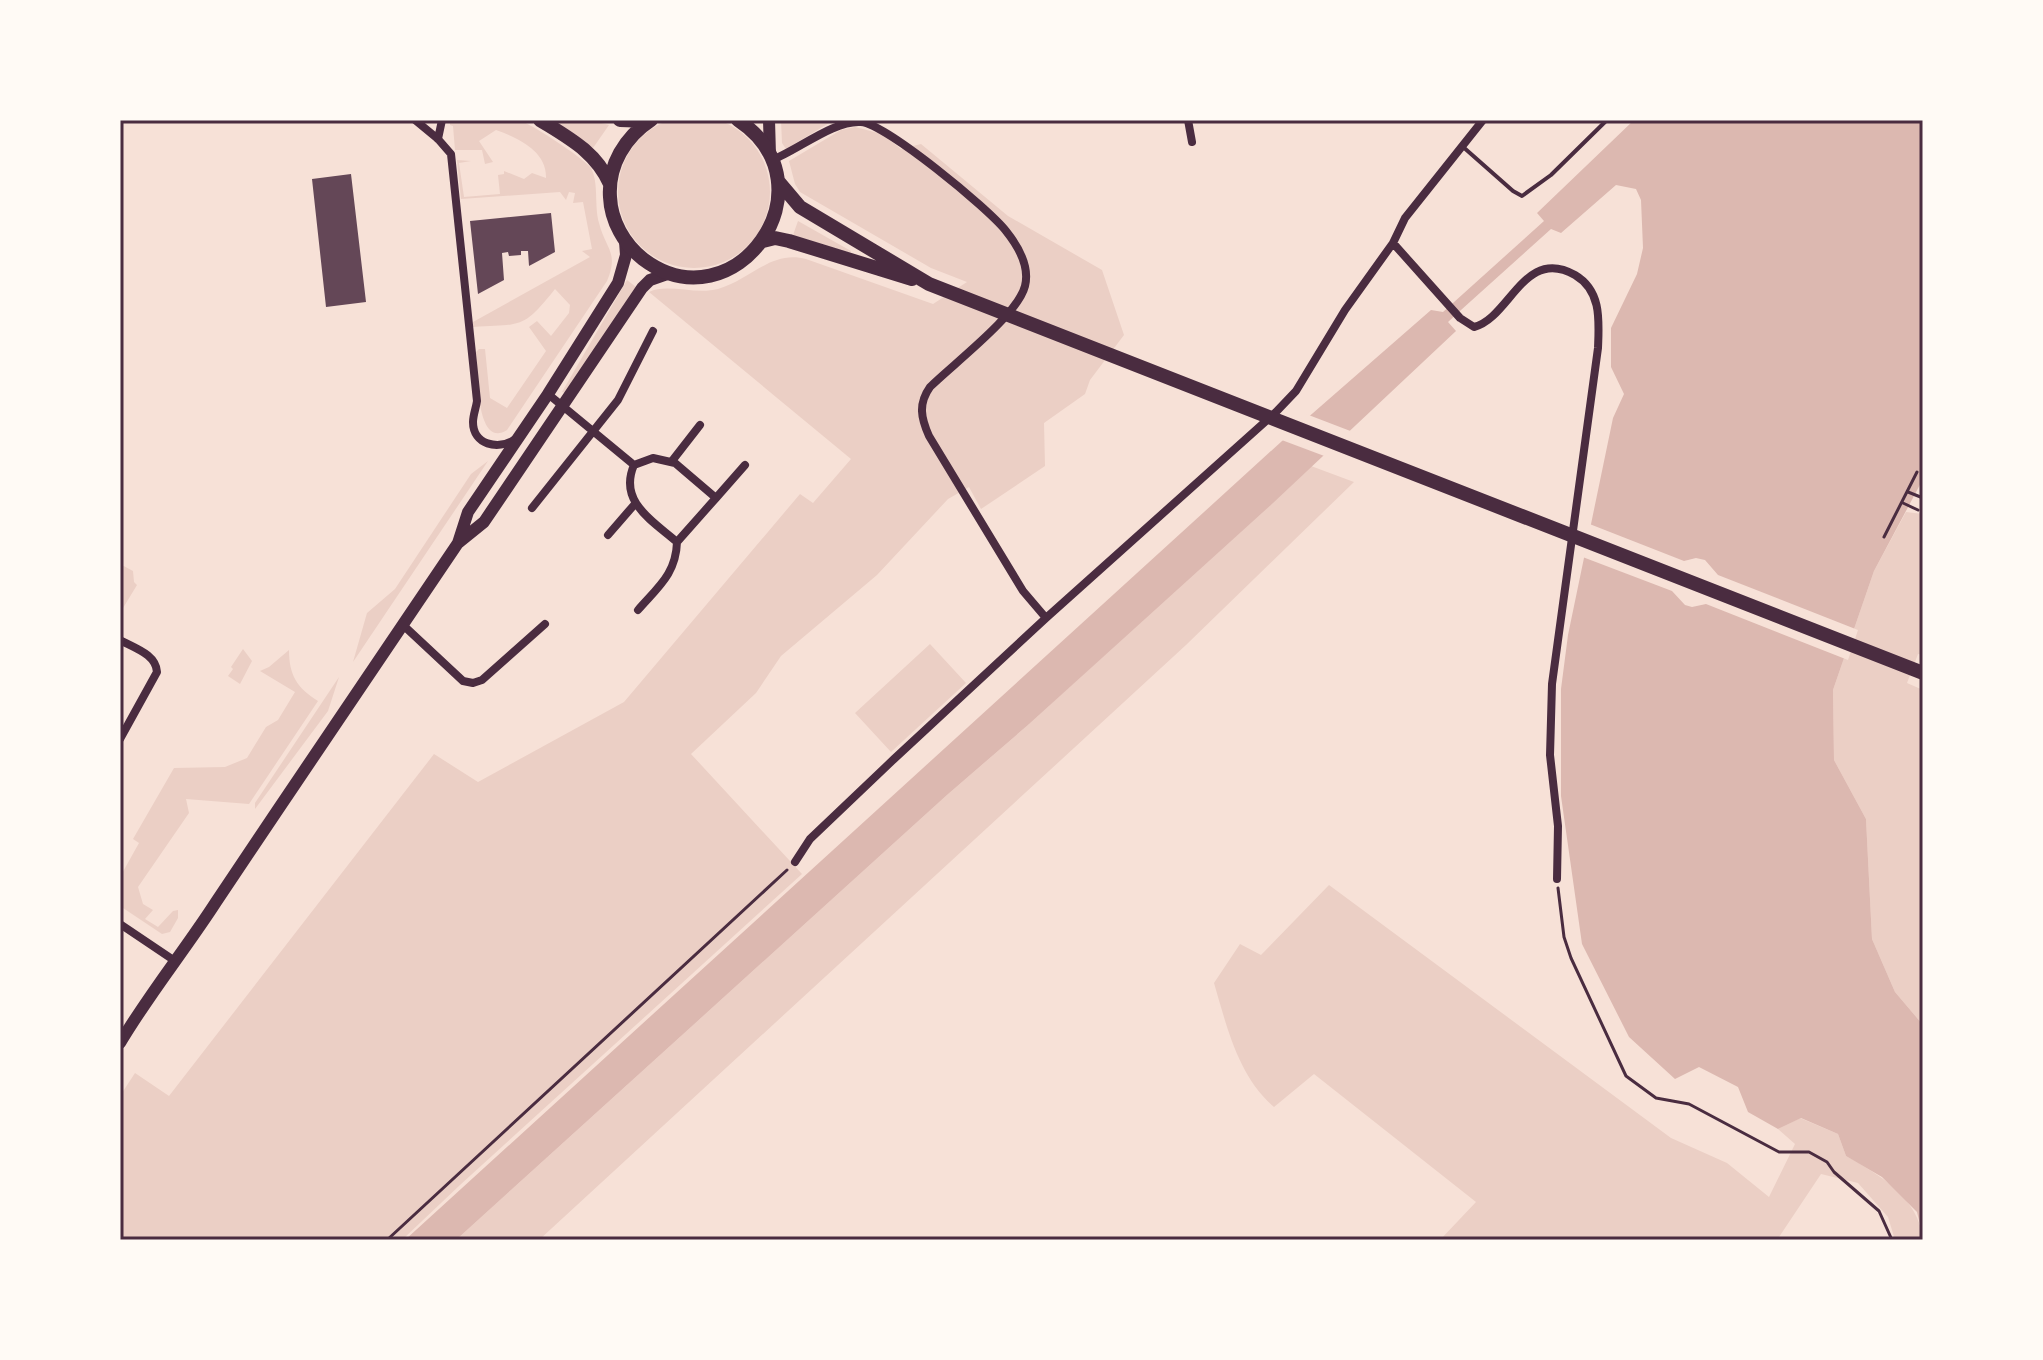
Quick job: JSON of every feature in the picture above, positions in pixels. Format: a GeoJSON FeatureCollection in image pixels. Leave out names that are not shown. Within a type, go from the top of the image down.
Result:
{"type":"FeatureCollection","features":[{"type":"Feature","properties":{"kind":"main road"},"geometry":{"type":"LineString","coordinates":[[120,1043],[458,543],[468,512],[618,283],[626,255],[625,241],[614,217],[610,184],[604,169],[591,154],[540,120]]}},
{"type":"Feature","properties":{"kind":"main road"},"geometry":{"type":"LineString","coordinates":[[620,120],[650,120]]}},
{"type":"Feature","properties":{"kind":"main road"},"geometry":{"type":"LineString","coordinates":[[610,184],[621,151],[633,134],[650,120]]}},
{"type":"Feature","properties":{"kind":"main road"},"geometry":{"type":"LineString","coordinates":[[738,120],[754,133],[771,158]]}},
{"type":"Feature","properties":{"kind":"main road"},"geometry":{"type":"LineString","coordinates":[[769,120],[771,158],[778,181],[792,200],[807,212],[934,286]]}},
{"type":"Feature","properties":{"kind":"main road"},"geometry":{"type":"LineString","coordinates":[[625,241],[645,260],[670,273],[690,276],[721,272],[741,263],[763,241],[775,216],[778,181]]}},
{"type":"Feature","properties":{"kind":"main road"},"geometry":{"type":"LineString","coordinates":[[763,241],[775,238],[789,241],[934,286],[1923,673]]}},
{"type":"Feature","properties":{"kind":"main road"},"geometry":{"type":"LineString","coordinates":[[458,543],[484,522],[642,288],[650,280],[670,273]]}},
{"type":"Feature","properties":{"kind":"street"},"geometry":{"type":"LineString","coordinates":[[415,120],[451,154],[477,401],[473,425],[481,439],[490,445],[507,445],[518,438]]}},
{"type":"Feature","properties":{"kind":"street"},"geometry":{"type":"LineString","coordinates":[[438,139],[442,120]]}},
{"type":"Feature","properties":{"kind":"street"},"geometry":{"type":"LineString","coordinates":[[1188,120],[1192,142]]}},
{"type":"Feature","properties":{"kind":"street"},"geometry":{"type":"LineString","coordinates":[[795,862],[810,839],[1046,618],[1296,391],[1345,310],[1393,243],[1405,218],[1483,120]]}},
{"type":"Feature","properties":{"kind":"street"},"geometry":{"type":"LineString","coordinates":[[771,158],[848,122],[872,123],[892,135],[990,213],[1019,250],[1027,275],[1020,299],[981,342],[930,387],[924,395],[921,413],[929,436],[1023,591],[1046,618]]}},
{"type":"Feature","properties":{"kind":"street"},"geometry":{"type":"LineString","coordinates":[[1393,243],[1460,318],[1474,327],[1485,324],[1517,287],[1549,268],[1580,278],[1590,288],[1599,312],[1589,421],[1552,684],[1550,755],[1558,826],[1557,879]]}},
{"type":"Feature","properties":{"kind":"street"},"geometry":{"type":"LineString","coordinates":[[532,508],[618,400],[653,331]]}},
{"type":"Feature","properties":{"kind":"street"},"geometry":{"type":"LineString","coordinates":[[548,394],[634,465]]}},
{"type":"Feature","properties":{"kind":"street"},"geometry":{"type":"LineString","coordinates":[[672,461],[700,425]]}},
{"type":"Feature","properties":{"kind":"street"},"geometry":{"type":"LineString","coordinates":[[634,465],[653,458],[672,461],[716,498]]}},
{"type":"Feature","properties":{"kind":"street"},"geometry":{"type":"LineString","coordinates":[[634,465],[629,484],[634,505],[677,542]]}},
{"type":"Feature","properties":{"kind":"street"},"geometry":{"type":"LineString","coordinates":[[638,610],[671,573],[677,556],[677,542],[745,465]]}},
{"type":"Feature","properties":{"kind":"street"},"geometry":{"type":"LineString","coordinates":[[608,535],[634,505]]}},
{"type":"Feature","properties":{"kind":"street"},"geometry":{"type":"LineString","coordinates":[[403,625],[463,681],[473,683],[482,680],[545,624]]}},
{"type":"Feature","properties":{"kind":"street"},"geometry":{"type":"LineString","coordinates":[[120,640],[150,657],[157,672],[120,739]]}},
{"type":"Feature","properties":{"kind":"street"},"geometry":{"type":"LineString","coordinates":[[120,924],[175,961]]}},
{"type":"Feature","properties":{"kind":"lane"},"geometry":{"type":"LineString","coordinates":[[1462,146],[1522,196],[1551,175],[1607,120]]}},
{"type":"Feature","properties":{"kind":"path"},"geometry":{"type":"LineString","coordinates":[[1884,537],[1917,472]]}},
{"type":"Feature","properties":{"kind":"path"},"geometry":{"type":"LineString","coordinates":[[1907,491],[1923,498]]}},
{"type":"Feature","properties":{"kind":"path"},"geometry":{"type":"LineString","coordinates":[[1902,503],[1918,510]]}},
{"type":"Feature","properties":{"kind":"path"},"geometry":{"type":"LineString","coordinates":[[387,1240],[795,862]]}},
{"type":"Feature","properties":{"kind":"path"},"geometry":{"type":"LineString","coordinates":[[1557,879],[1560,914],[1571,958],[1626,1076],[1656,1098],[1689,1104],[1779,1152],[1809,1152],[1827,1162],[1834,1172],[1879,1211],[1892,1240]]}},
{"type":"Feature","properties":{"kind":"shaded area"},"geometry":{"type":"Polygon","coordinates":[[[694,116],[723,122],[748,138],[764,163],[770,192],[764,221],[748,246],[723,262],[694,268],[665,262],[640,246],[624,221],[618,192],[624,163],[640,138],[665,122],[694,116]]]}},
{"type":"Feature","properties":{"kind":"shaded area"},"geometry":{"type":"Polygon","coordinates":[[[450,120],[518,120],[587,163],[593,174],[602,232],[612,257],[607,281],[507,430],[497,433],[489,429],[480,405],[476,352],[485,349],[490,398],[507,408],[546,351],[529,327],[537,321],[551,336],[569,313],[570,305],[555,289],[536,311],[521,322],[473,327],[473,322],[590,257],[582,251],[592,249],[583,202],[573,203],[575,193],[569,192],[566,200],[560,192],[461,199],[457,160],[471,161],[459,163],[464,197],[500,194],[498,175],[504,174],[504,171],[524,179],[532,173],[546,178],[545,169],[542,160],[530,147],[496,130],[479,141],[493,162],[485,164],[482,150],[455,150],[450,120]]]}},
{"type":"Feature","properties":{"kind":"shaded area"},"geometry":{"type":"Polygon","coordinates":[[[549,120],[591,120],[609,125],[593,148],[549,120]]]}},
{"type":"Feature","properties":{"kind":"shaded area"},"geometry":{"type":"Polygon","coordinates":[[[781,120],[834,120],[786,149],[782,143],[781,120]]]}},
{"type":"Feature","properties":{"kind":"shaded area"},"geometry":{"type":"Polygon","coordinates":[[[1634,120],[1923,120],[1923,479],[1874,571],[1833,690],[1834,760],[1866,819],[1872,939],[1895,992],[1923,1025],[1923,1236],[1917,1212],[1882,1177],[1846,1156],[1838,1134],[1801,1118],[1778,1129],[1748,1112],[1738,1087],[1699,1067],[1675,1079],[1629,1037],[1582,944],[1561,796],[1561,689],[1568,635],[1613,418],[1624,394],[1611,367],[1611,328],[1637,274],[1643,248],[1641,200],[1636,189],[1616,185],[1561,233],[1551,229],[1461,310],[1448,322],[1456,331],[1273,503],[456,1240],[405,1240],[1305,420],[1431,310],[1443,312],[1544,221],[1537,213],[1634,120]]]}},
{"type":"Feature","properties":{"kind":"shaded area"},"geometry":{"type":"Polygon","coordinates":[[[855,127],[882,134],[901,149],[921,144],[1008,216],[1102,270],[1124,335],[1090,380],[1085,394],[1044,423],[1045,466],[981,509],[969,487],[948,499],[877,575],[781,656],[756,693],[691,754],[802,874],[402,1240],[120,1240],[120,1096],[135,1073],[169,1096],[434,754],[478,782],[624,702],[800,494],[813,503],[851,459],[649,292],[718,289],[771,262],[793,257],[933,304],[967,282],[931,268],[800,192],[789,161],[841,130],[855,127]]]}},
{"type":"Feature","properties":{"kind":"shaded area"},"geometry":{"type":"Polygon","coordinates":[[[798,221],[851,251],[850,253],[793,235],[798,221]]]}},
{"type":"Feature","properties":{"kind":"shaded area"},"geometry":{"type":"Polygon","coordinates":[[[627,280],[636,287],[565,393],[562,392],[627,280]]]}},
{"type":"Feature","properties":{"kind":"shaded area"},"geometry":{"type":"Polygon","coordinates":[[[488,461],[353,662],[367,613],[395,589],[471,474],[488,461]]]}},
{"type":"Feature","properties":{"kind":"shaded area"},"geometry":{"type":"Polygon","coordinates":[[[1311,466],[1354,482],[1186,645],[539,1240],[456,1240],[1028,725],[1311,466]]]}},
{"type":"Feature","properties":{"kind":"shaded area"},"geometry":{"type":"Polygon","coordinates":[[[1906,512],[1923,514],[1923,655],[1918,654],[1907,683],[1923,690],[1923,1025],[1895,992],[1872,939],[1866,819],[1834,760],[1833,690],[1874,571],[1906,512]]]}},
{"type":"Feature","properties":{"kind":"shaded area"},"geometry":{"type":"Polygon","coordinates":[[[120,564],[133,571],[137,585],[120,613],[120,578],[123,573],[120,564]]]}},
{"type":"Feature","properties":{"kind":"shaded area"},"geometry":{"type":"Polygon","coordinates":[[[930,644],[966,683],[891,752],[855,713],[930,644]]]}},
{"type":"Feature","properties":{"kind":"shaded area"},"geometry":{"type":"Polygon","coordinates":[[[243,649],[252,661],[240,684],[228,676],[243,649]]]}},
{"type":"Feature","properties":{"kind":"shaded area"},"geometry":{"type":"Polygon","coordinates":[[[289,650],[296,680],[318,701],[249,804],[186,799],[189,813],[138,887],[143,904],[153,910],[145,919],[158,927],[173,911],[178,910],[178,918],[170,932],[162,934],[120,906],[120,877],[139,843],[133,839],[174,768],[225,767],[247,758],[266,727],[278,720],[295,692],[260,671],[289,650]]]}},
{"type":"Feature","properties":{"kind":"shaded area"},"geometry":{"type":"Polygon","coordinates":[[[339,677],[328,711],[255,809],[255,803],[339,677]]]}},
{"type":"Feature","properties":{"kind":"shaded area"},"geometry":{"type":"Polygon","coordinates":[[[1329,885],[1671,1138],[1727,1163],[1769,1197],[1795,1144],[1778,1129],[1800,1118],[1838,1134],[1846,1156],[1872,1171],[1906,1200],[1920,1225],[1923,1240],[1895,1240],[1888,1217],[1858,1183],[1821,1174],[1777,1240],[1440,1240],[1476,1202],[1314,1074],[1274,1107],[1251,1081],[1235,1050],[1224,1017],[1214,983],[1240,944],[1261,955],[1329,885]]]}},
{"type":"Feature","properties":{"kind":"pier"},"geometry":{"type":"Polygon","coordinates":[[[1306,414],[1353,432],[1327,457],[1279,439],[1306,414]]]}},
{"type":"Feature","properties":{"kind":"pier"},"geometry":{"type":"Polygon","coordinates":[[[1587,523],[1684,561],[1696,558],[1705,560],[1718,575],[1858,630],[1848,660],[1706,604],[1685,605],[1672,591],[1580,556],[1587,523]]]}},
{"type":"Feature","properties":{"kind":"building"},"geometry":{"type":"Polygon","coordinates":[[[351,174],[366,302],[326,307],[312,179],[351,174]]]}},
{"type":"Feature","properties":{"kind":"building"},"geometry":{"type":"Polygon","coordinates":[[[551,213],[555,252],[529,266],[528,251],[509,256],[508,252],[502,253],[504,280],[478,294],[470,221],[551,213]]]}}]}
